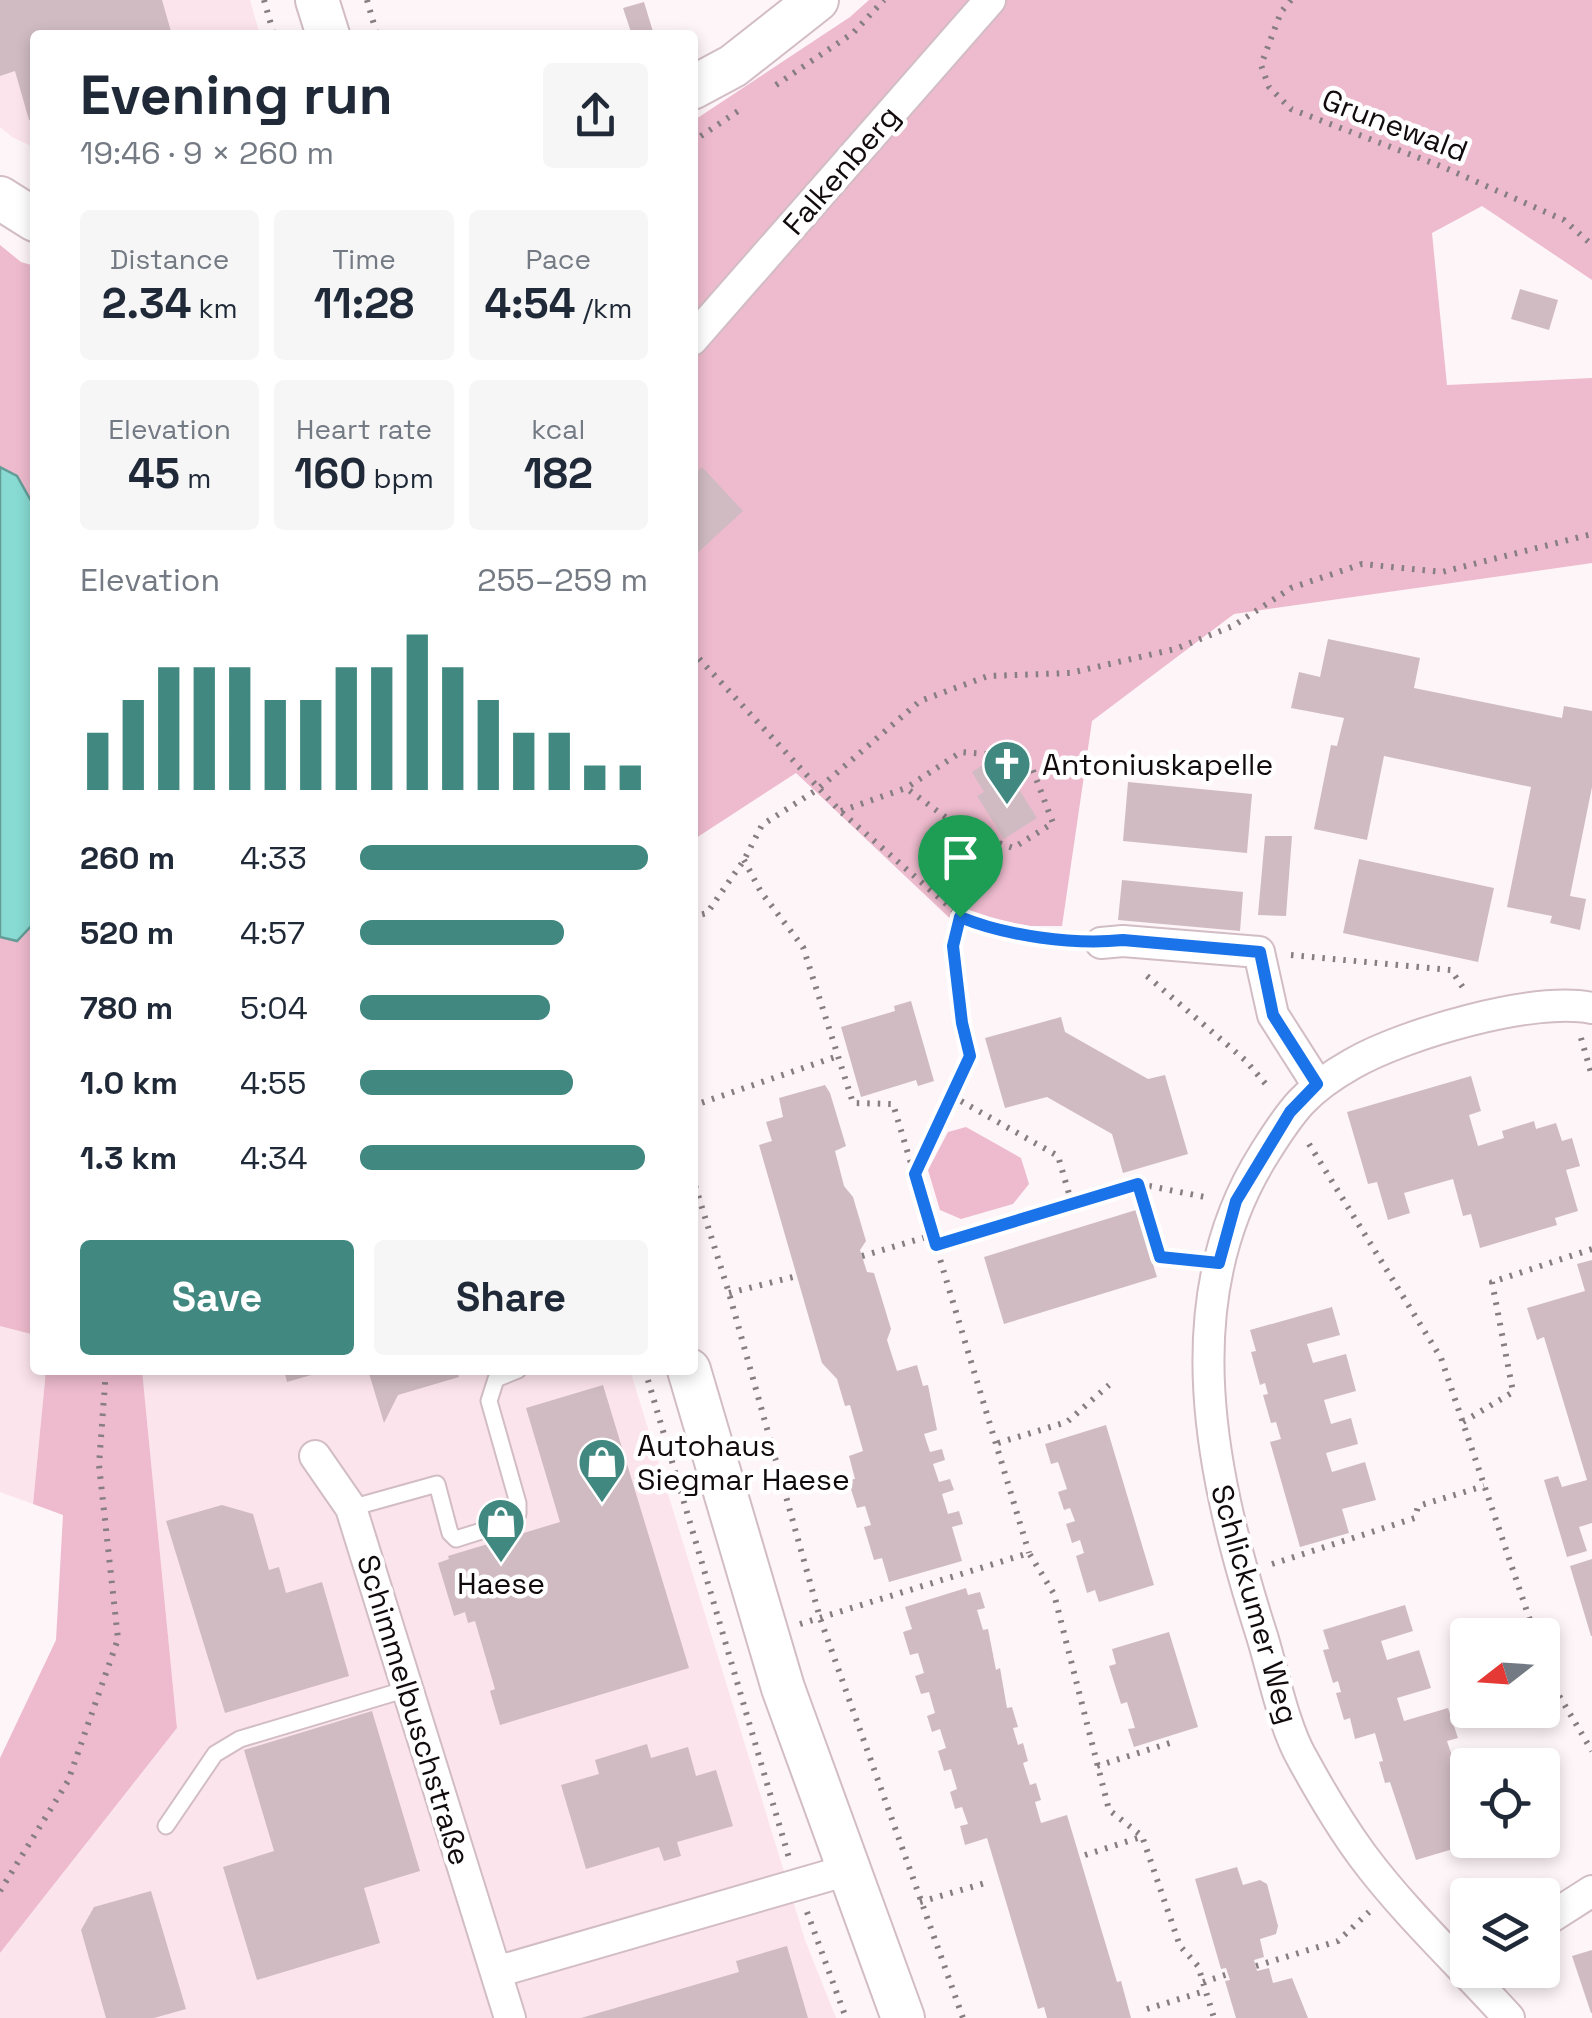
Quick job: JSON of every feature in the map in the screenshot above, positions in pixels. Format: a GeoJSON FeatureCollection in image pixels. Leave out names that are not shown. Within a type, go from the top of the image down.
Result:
{"type":"FeatureCollection","features":[{"type":"Feature","properties":{"kind":"main road"},"geometry":{"type":"LineString","coordinates":[[317,0],[326,30]]}},
{"type":"Feature","properties":{"kind":"main road"},"geometry":{"type":"LineString","coordinates":[[698,85],[733,66],[817,0]]}},
{"type":"Feature","properties":{"kind":"main road"},"geometry":{"type":"LineString","coordinates":[[0,198],[30,217]]}},
{"type":"Feature","properties":{"kind":"main road"},"geometry":{"type":"LineString","coordinates":[[690,1375],[766,1635],[903,2018]]}},
{"type":"Feature","properties":{"kind":"street","name":"Falkenberg"},"geometry":{"type":"LineString","coordinates":[[698,333],[990,0]]}},
{"type":"Feature","properties":{"kind":"street"},"geometry":{"type":"LineString","coordinates":[[1102,942],[1123,940],[1260,952],[1273,1015],[1317,1084]]}},
{"type":"Feature","properties":{"kind":"street","name":"Schlickumer Weg"},"geometry":{"type":"LineString","coordinates":[[1450,1950],[1361,1854],[1299,1754],[1242,1574],[1216,1464],[1206,1357],[1219,1263],[1236,1201],[1290,1112],[1317,1084],[1377,1050],[1484,1018],[1526,1007],[1571,1004],[1592,1008]]}},
{"type":"Feature","properties":{"kind":"street","name":"Schimmelbuschstraße"},"geometry":{"type":"LineString","coordinates":[[315,1456],[351,1508],[510,2018]]}},
{"type":"Feature","properties":{"kind":"street"},"geometry":{"type":"LineString","coordinates":[[496,1972],[848,1870]]}},
{"type":"Feature","properties":{"kind":"street"},"geometry":{"type":"LineString","coordinates":[[1560,1912],[1592,1892]]}},
{"type":"Feature","properties":{"kind":"street","name":"Schlickumer Weg"},"geometry":{"type":"LineString","coordinates":[[1484,1988],[1509,2018]]}},
{"type":"Feature","properties":{"kind":"lane"},"geometry":{"type":"LineString","coordinates":[[351,1508],[437,1484],[450,1532],[456,1539],[510,1522],[518,1514],[518,1504],[489,1401],[496,1379],[506,1375]]}},
{"type":"Feature","properties":{"kind":"lane"},"geometry":{"type":"LineString","coordinates":[[166,1826],[215,1754],[240,1739],[407,1689]]}},
{"type":"Feature","properties":{"kind":"path"},"geometry":{"type":"LineString","coordinates":[[264,0],[273,30]]}},
{"type":"Feature","properties":{"kind":"path"},"geometry":{"type":"LineString","coordinates":[[367,0],[376,30]]}},
{"type":"Feature","properties":{"kind":"path"},"geometry":{"type":"LineString","coordinates":[[773,88],[854,33],[884,0]]}},
{"type":"Feature","properties":{"kind":"path","name":"Grunewald"},"geometry":{"type":"LineString","coordinates":[[1291,0],[1281,12],[1261,65],[1269,87],[1292,109],[1443,167],[1564,220],[1592,245]]}},
{"type":"Feature","properties":{"kind":"path"},"geometry":{"type":"LineString","coordinates":[[698,138],[757,98]]}},
{"type":"Feature","properties":{"kind":"path"},"geometry":{"type":"LineString","coordinates":[[698,916],[707,912],[744,860],[762,825],[818,788],[920,700],[988,676],[1070,673],[1176,649],[1233,626],[1292,588],[1362,564],[1442,572],[1592,534]]}},
{"type":"Feature","properties":{"kind":"path"},"geometry":{"type":"LineString","coordinates":[[698,658],[840,811],[960,917],[992,930],[1102,942],[1245,1060],[1290,1112],[1441,1358],[1529,1618]]}},
{"type":"Feature","properties":{"kind":"path"},"geometry":{"type":"LineString","coordinates":[[840,811],[906,788],[962,752],[998,755],[1032,768],[1054,824],[1014,848],[963,830],[906,788]]}},
{"type":"Feature","properties":{"kind":"path"},"geometry":{"type":"LineString","coordinates":[[744,860],[761,892],[802,947],[853,1103],[893,1104],[1029,1553],[1054,1594],[1109,1810],[1142,1836],[1180,1946],[1198,1966],[1214,2018]]}},
{"type":"Feature","properties":{"kind":"path"},"geometry":{"type":"LineString","coordinates":[[915,1174],[970,1056],[953,946],[960,917]]}},
{"type":"Feature","properties":{"kind":"path"},"geometry":{"type":"LineString","coordinates":[[1260,952],[1451,970],[1484,1018]]}},
{"type":"Feature","properties":{"kind":"path"},"geometry":{"type":"LineString","coordinates":[[698,1104],[838,1056]]}},
{"type":"Feature","properties":{"kind":"path"},"geometry":{"type":"LineString","coordinates":[[952,1096],[1058,1156],[1072,1204]]}},
{"type":"Feature","properties":{"kind":"path"},"geometry":{"type":"LineString","coordinates":[[1138,1184],[1160,1257],[1219,1263]]}},
{"type":"Feature","properties":{"kind":"path"},"geometry":{"type":"LineString","coordinates":[[936,1245],[1138,1184],[1184,1194]]}},
{"type":"Feature","properties":{"kind":"path"},"geometry":{"type":"LineString","coordinates":[[698,1195],[820,1618],[963,2018]]}},
{"type":"Feature","properties":{"kind":"path"},"geometry":{"type":"LineString","coordinates":[[862,1256],[933,1235]]}},
{"type":"Feature","properties":{"kind":"path"},"geometry":{"type":"LineString","coordinates":[[1463,1422],[1513,1392],[1492,1282],[1592,1249]]}},
{"type":"Feature","properties":{"kind":"path"},"geometry":{"type":"LineString","coordinates":[[729,1292],[797,1276]]}},
{"type":"Feature","properties":{"kind":"path"},"geometry":{"type":"LineString","coordinates":[[0,1892],[68,1781],[118,1640],[99,1465],[106,1375]]}},
{"type":"Feature","properties":{"kind":"path"},"geometry":{"type":"LineString","coordinates":[[998,1444],[1068,1422],[1109,1386]]}},
{"type":"Feature","properties":{"kind":"path"},"geometry":{"type":"LineString","coordinates":[[1242,1574],[1414,1518],[1418,1506],[1484,1486]]}},
{"type":"Feature","properties":{"kind":"path"},"geometry":{"type":"LineString","coordinates":[[766,1635],[1029,1553]]}},
{"type":"Feature","properties":{"kind":"path"},"geometry":{"type":"LineString","coordinates":[[1560,1697],[1592,1752]]}},
{"type":"Feature","properties":{"kind":"path"},"geometry":{"type":"LineString","coordinates":[[1098,1766],[1176,1742]]}},
{"type":"Feature","properties":{"kind":"path"},"geometry":{"type":"LineString","coordinates":[[1085,1855],[1142,1836]]}},
{"type":"Feature","properties":{"kind":"path"},"geometry":{"type":"LineString","coordinates":[[920,1902],[985,1884]]}},
{"type":"Feature","properties":{"kind":"path"},"geometry":{"type":"LineString","coordinates":[[1256,1966],[1338,1941]]}},
{"type":"Feature","properties":{"kind":"path"},"geometry":{"type":"LineString","coordinates":[[1203,1982],[1228,1974]]}},
{"type":"Feature","properties":{"kind":"path"},"geometry":{"type":"LineString","coordinates":[[1147,2008],[1206,1991]]}},
{"type":"Feature","properties":{"kind":"shaded area"},"geometry":{"type":"Polygon","coordinates":[[[0,0],[250,0],[259,30],[30,30],[30,146],[0,127],[0,0]]]}},
{"type":"Feature","properties":{"kind":"shaded area"},"geometry":{"type":"Polygon","coordinates":[[[869,0],[1592,0],[1592,280],[1482,206],[1432,233],[1447,385],[1592,378],[1592,563],[1234,614],[1092,721],[1062,926],[958,926],[796,773],[698,837],[698,118],[850,17],[869,0]]]}},
{"type":"Feature","properties":{"kind":"shaded area"},"geometry":{"type":"Polygon","coordinates":[[[0,245],[30,265],[30,1334],[0,1326],[0,245]]]}},
{"type":"Feature","properties":{"kind":"shaded area"},"geometry":{"type":"Polygon","coordinates":[[[966,1127],[1021,1158],[1029,1184],[1013,1204],[961,1219],[940,1210],[928,1170],[948,1132],[966,1127]]]}},
{"type":"Feature","properties":{"kind":"shaded area"},"geometry":{"type":"Polygon","coordinates":[[[0,1315],[30,1328],[30,1375],[46,1375],[33,1504],[0,1492],[0,1315]]]}},
{"type":"Feature","properties":{"kind":"shaded area"},"geometry":{"type":"Polygon","coordinates":[[[46,1375],[142,1375],[177,1728],[0,1953],[0,1758],[56,1640],[63,1515],[33,1504],[46,1375]]]}},
{"type":"Feature","properties":{"kind":"shaded area"},"geometry":{"type":"Polygon","coordinates":[[[142,1375],[632,1375],[805,1940],[836,2018],[0,2018],[0,1953],[177,1728],[142,1375]]]}},
{"type":"Feature","properties":{"kind":"water"},"geometry":{"type":"Polygon","coordinates":[[[0,467],[17,476],[30,499],[30,927],[17,941],[0,937],[0,467]]]}},
{"type":"Feature","properties":{"kind":"building"},"geometry":{"type":"Polygon","coordinates":[[[0,0],[162,0],[171,30],[30,30],[30,120],[15,71],[0,76],[0,0]]]}},
{"type":"Feature","properties":{"kind":"building"},"geometry":{"type":"Polygon","coordinates":[[[644,2],[652,30],[630,30],[623,8],[644,2]]]}},
{"type":"Feature","properties":{"kind":"building"},"geometry":{"type":"Polygon","coordinates":[[[1520,289],[1558,300],[1549,330],[1511,319],[1520,289]]]}},
{"type":"Feature","properties":{"kind":"building"},"geometry":{"type":"Polygon","coordinates":[[[702,467],[743,511],[698,552],[698,471],[702,467]]]}},
{"type":"Feature","properties":{"kind":"building"},"geometry":{"type":"Polygon","coordinates":[[[1328,639],[1420,658],[1414,688],[1562,718],[1564,706],[1592,711],[1592,787],[1570,896],[1586,899],[1580,930],[1550,923],[1552,916],[1507,907],[1531,787],[1384,756],[1367,840],[1314,829],[1331,745],[1337,746],[1344,718],[1291,708],[1299,672],[1320,677],[1328,639]]]}},
{"type":"Feature","properties":{"kind":"building","name":"Antoniuskapelle"},"geometry":{"type":"Polygon","coordinates":[[[992,759],[1004,778],[1010,775],[1037,818],[1004,839],[977,796],[984,792],[972,772],[992,759]]]}},
{"type":"Feature","properties":{"kind":"building"},"geometry":{"type":"Polygon","coordinates":[[[1128,782],[1252,794],[1247,853],[1123,841],[1128,782]]]}},
{"type":"Feature","properties":{"kind":"building"},"geometry":{"type":"Polygon","coordinates":[[[1265,836],[1292,836],[1286,916],[1258,915],[1265,836]]]}},
{"type":"Feature","properties":{"kind":"building"},"geometry":{"type":"Polygon","coordinates":[[[1359,859],[1494,888],[1478,962],[1343,933],[1359,859]]]}},
{"type":"Feature","properties":{"kind":"building"},"geometry":{"type":"Polygon","coordinates":[[[1122,880],[1243,892],[1240,931],[1118,920],[1122,880]]]}},
{"type":"Feature","properties":{"kind":"building"},"geometry":{"type":"Polygon","coordinates":[[[911,1001],[934,1081],[918,1086],[916,1080],[861,1097],[841,1027],[895,1011],[894,1006],[911,1001]]]}},
{"type":"Feature","properties":{"kind":"building"},"geometry":{"type":"Polygon","coordinates":[[[1061,1017],[1065,1032],[1148,1079],[1165,1075],[1188,1154],[1123,1173],[1112,1134],[1047,1097],[1005,1108],[985,1038],[1061,1017]]]}},
{"type":"Feature","properties":{"kind":"building"},"geometry":{"type":"Polygon","coordinates":[[[1471,1076],[1481,1111],[1469,1115],[1478,1146],[1504,1138],[1502,1131],[1534,1121],[1536,1129],[1556,1123],[1562,1141],[1572,1138],[1580,1166],[1566,1170],[1578,1211],[1555,1218],[1557,1225],[1480,1248],[1471,1214],[1463,1216],[1453,1179],[1404,1193],[1410,1213],[1388,1220],[1377,1182],[1368,1184],[1347,1112],[1471,1076]]]}},
{"type":"Feature","properties":{"kind":"building"},"geometry":{"type":"Polygon","coordinates":[[[825,1085],[846,1146],[835,1151],[866,1241],[860,1250],[867,1272],[874,1273],[891,1329],[887,1340],[897,1371],[917,1365],[923,1386],[928,1385],[937,1430],[924,1434],[930,1452],[942,1449],[945,1460],[933,1464],[939,1482],[950,1479],[954,1490],[942,1494],[948,1514],[959,1511],[963,1524],[952,1527],[962,1561],[889,1582],[882,1558],[874,1560],[864,1527],[871,1525],[865,1506],[857,1508],[848,1480],[855,1479],[849,1456],[863,1451],[850,1405],[845,1406],[837,1379],[822,1363],[759,1145],[772,1141],[766,1122],[783,1117],[779,1098],[825,1085]]]}},
{"type":"Feature","properties":{"kind":"building"},"geometry":{"type":"Polygon","coordinates":[[[1136,1210],[1157,1277],[1004,1324],[984,1257],[1136,1210]]]}},
{"type":"Feature","properties":{"kind":"building"},"geometry":{"type":"Polygon","coordinates":[[[1592,1260],[1592,1523],[1579,1527],[1587,1551],[1567,1557],[1544,1480],[1558,1476],[1562,1487],[1587,1480],[1544,1337],[1537,1340],[1527,1308],[1585,1291],[1577,1264],[1592,1260]]]}},
{"type":"Feature","properties":{"kind":"building"},"geometry":{"type":"Polygon","coordinates":[[[1332,1307],[1340,1335],[1307,1344],[1313,1363],[1346,1354],[1356,1391],[1324,1400],[1331,1424],[1351,1418],[1358,1444],[1326,1453],[1332,1472],[1365,1462],[1376,1500],[1342,1509],[1349,1533],[1300,1547],[1270,1442],[1281,1439],[1276,1422],[1271,1423],[1263,1395],[1268,1394],[1265,1383],[1260,1385],[1250,1330],[1332,1307]]]}},
{"type":"Feature","properties":{"kind":"building"},"geometry":{"type":"Polygon","coordinates":[[[285,1375],[311,1375],[287,1382],[285,1375]]]}},
{"type":"Feature","properties":{"kind":"building"},"geometry":{"type":"Polygon","coordinates":[[[370,1375],[458,1375],[398,1395],[384,1423],[370,1375]]]}},
{"type":"Feature","properties":{"kind":"building"},"geometry":{"type":"Polygon","coordinates":[[[603,1385],[689,1668],[500,1725],[490,1691],[495,1689],[475,1621],[468,1623],[465,1612],[454,1616],[438,1563],[449,1559],[448,1556],[560,1522],[526,1408],[603,1385]]]}},
{"type":"Feature","properties":{"kind":"building"},"geometry":{"type":"Polygon","coordinates":[[[1106,1425],[1154,1585],[1099,1602],[1095,1590],[1087,1593],[1076,1556],[1084,1553],[1080,1540],[1072,1543],[1066,1524],[1075,1521],[1070,1508],[1064,1510],[1058,1492],[1067,1489],[1058,1462],[1051,1464],[1045,1444],[1106,1425]]]}},
{"type":"Feature","properties":{"kind":"building"},"geometry":{"type":"Polygon","coordinates":[[[222,1505],[253,1514],[269,1570],[279,1567],[286,1593],[322,1582],[349,1676],[225,1713],[166,1521],[222,1505]]]}},
{"type":"Feature","properties":{"kind":"building"},"geometry":{"type":"Polygon","coordinates":[[[1592,1559],[1592,1636],[1591,1636],[1570,1566],[1592,1559]]]}},
{"type":"Feature","properties":{"kind":"building"},"geometry":{"type":"Polygon","coordinates":[[[966,1588],[968,1595],[980,1592],[985,1608],[977,1610],[983,1630],[988,1629],[996,1670],[1000,1668],[1007,1708],[1012,1707],[1018,1745],[1023,1743],[1028,1761],[1023,1763],[1030,1785],[1036,1783],[1041,1800],[1035,1802],[1041,1823],[1067,1815],[1131,2018],[1047,2018],[1044,2007],[1038,2009],[987,1838],[965,1845],[960,1826],[968,1824],[962,1807],[955,1809],[950,1792],[957,1789],[951,1769],[944,1771],[938,1751],[946,1748],[940,1729],[932,1732],[927,1716],[935,1713],[929,1692],[921,1694],[915,1676],[924,1673],[918,1653],[910,1655],[903,1632],[912,1629],[905,1607],[966,1588]]]}},
{"type":"Feature","properties":{"kind":"building"},"geometry":{"type":"Polygon","coordinates":[[[1405,1605],[1413,1631],[1381,1641],[1387,1660],[1419,1650],[1431,1688],[1397,1698],[1404,1721],[1448,1708],[1450,1728],[1455,1728],[1458,1738],[1447,1741],[1450,1850],[1416,1860],[1390,1782],[1385,1783],[1375,1733],[1355,1739],[1350,1718],[1344,1720],[1336,1693],[1341,1692],[1338,1681],[1333,1683],[1323,1650],[1329,1649],[1323,1630],[1405,1605]]]}},
{"type":"Feature","properties":{"kind":"building"},"geometry":{"type":"Polygon","coordinates":[[[1169,1632],[1198,1727],[1134,1747],[1128,1729],[1135,1728],[1127,1702],[1121,1704],[1109,1666],[1116,1664],[1112,1649],[1169,1632]]]}},
{"type":"Feature","properties":{"kind":"building"},"geometry":{"type":"Polygon","coordinates":[[[372,1711],[420,1871],[364,1888],[380,1943],[257,1980],[223,1867],[274,1851],[244,1750],[372,1711]]]}},
{"type":"Feature","properties":{"kind":"building"},"geometry":{"type":"Polygon","coordinates":[[[647,1744],[651,1758],[688,1747],[696,1776],[716,1770],[733,1826],[677,1842],[681,1856],[664,1861],[659,1847],[586,1869],[561,1785],[599,1774],[595,1760],[647,1744]]]}},
{"type":"Feature","properties":{"kind":"building"},"geometry":{"type":"Polygon","coordinates":[[[1237,1867],[1243,1885],[1260,1880],[1267,1884],[1278,1926],[1276,1934],[1260,1939],[1264,1957],[1254,1960],[1257,1971],[1269,1968],[1273,1983],[1292,1978],[1308,2018],[1236,2018],[1225,1981],[1230,1980],[1226,1968],[1221,1969],[1195,1879],[1237,1867]]]}},
{"type":"Feature","properties":{"kind":"building"},"geometry":{"type":"Polygon","coordinates":[[[151,1891],[186,2009],[154,2018],[106,2018],[81,1930],[94,1907],[151,1891]]]}},
{"type":"Feature","properties":{"kind":"building"},"geometry":{"type":"Polygon","coordinates":[[[787,1946],[808,2018],[581,2018],[739,1972],[736,1961],[787,1946]]]}},
{"type":"Feature","properties":{"kind":"building"},"geometry":{"type":"Polygon","coordinates":[[[1592,1950],[1592,2013],[1591,2013],[1572,1956],[1592,1950]]]}},
{"type":"Feature","properties":{"kind":"place","name":"Antoniuskapelle"},"geometry":{"type":"Point","coordinates":[1007,806]}},
{"type":"Feature","properties":{"kind":"place","name":"Autohaus Siegmar Haese"},"geometry":{"type":"Point","coordinates":[602,1504]}},
{"type":"Feature","properties":{"kind":"place","name":"Haese"},"geometry":{"type":"Point","coordinates":[501,1564]}},
{"type":"Feature","properties":{"kind":"route"},"geometry":{"type":"LineString","coordinates":[[960,917],[992,930],[1260,952],[1273,1015],[1317,1084],[1290,1112],[1236,1201],[1219,1263],[1160,1257],[1138,1184],[936,1245],[915,1174],[970,1056],[953,946],[960,917]]}}]}
